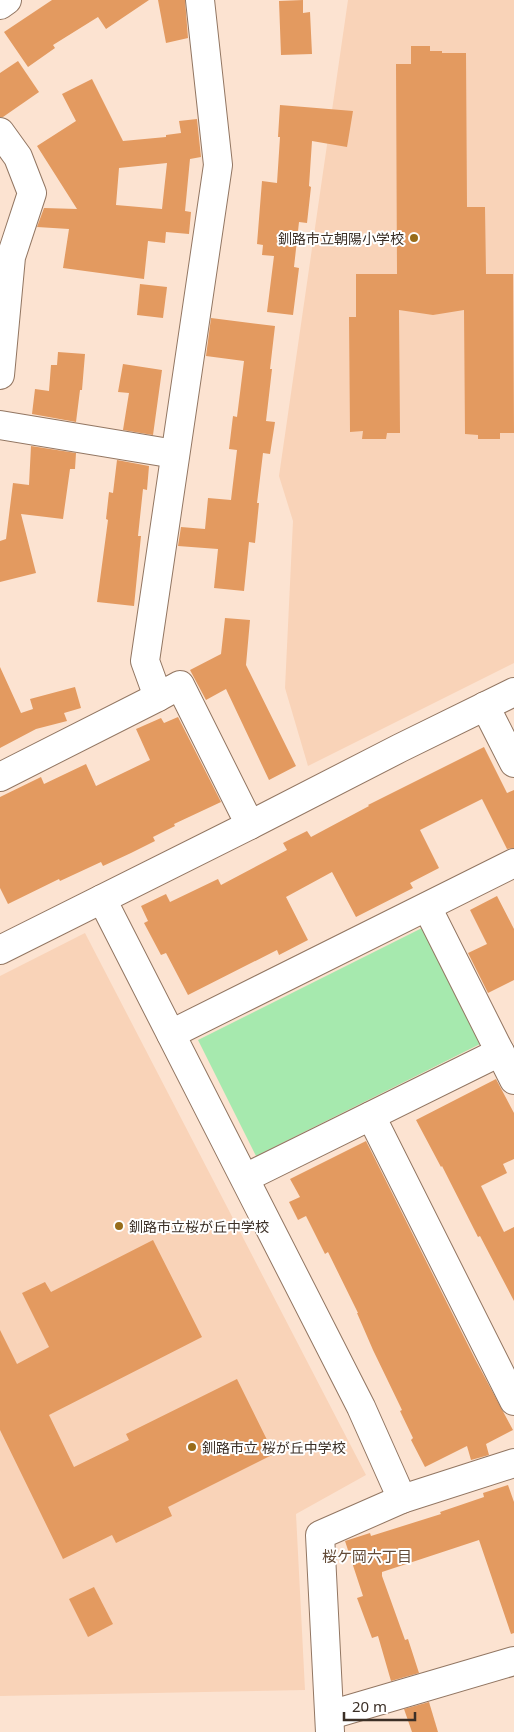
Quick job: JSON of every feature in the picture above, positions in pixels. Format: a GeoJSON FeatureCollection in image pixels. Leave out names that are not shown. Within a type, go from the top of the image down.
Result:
{"type":"FeatureCollection","features":[{"type":"Feature","properties":{"kind":"street"},"geometry":{"type":"LineString","coordinates":[[0,5],[7,0]]}},
{"type":"Feature","properties":{"kind":"street"},"geometry":{"type":"LineString","coordinates":[[158,697],[146,661],[218,165],[200,0]]}},
{"type":"Feature","properties":{"kind":"street"},"geometry":{"type":"LineString","coordinates":[[0,132],[18,158],[32,193],[11,257],[0,375]]}},
{"type":"Feature","properties":{"kind":"street"},"geometry":{"type":"LineString","coordinates":[[0,425],[175,454]]}},
{"type":"Feature","properties":{"kind":"street"},"geometry":{"type":"LineString","coordinates":[[0,777],[180,685],[250,825]]}},
{"type":"Feature","properties":{"kind":"street"},"geometry":{"type":"LineString","coordinates":[[0,950],[514,692]]}},
{"type":"Feature","properties":{"kind":"street"},"geometry":{"type":"LineString","coordinates":[[485,706],[514,763]]}},
{"type":"Feature","properties":{"kind":"street"},"geometry":{"type":"LineString","coordinates":[[171,1034],[514,863]]}},
{"type":"Feature","properties":{"kind":"street"},"geometry":{"type":"LineString","coordinates":[[102,900],[361,1406],[402,1499]]}},
{"type":"Feature","properties":{"kind":"street"},"geometry":{"type":"LineString","coordinates":[[427,907],[514,1080]]}},
{"type":"Feature","properties":{"kind":"street"},"geometry":{"type":"LineString","coordinates":[[245,1178],[500,1052]]}},
{"type":"Feature","properties":{"kind":"street"},"geometry":{"type":"LineString","coordinates":[[371,1116],[514,1401]]}},
{"type":"Feature","properties":{"kind":"street"},"geometry":{"type":"LineString","coordinates":[[514,1463],[402,1499],[320,1535],[330,1723],[514,1660]]}},
{"type":"Feature","properties":{"kind":"shaded area","name":"釧路市立朝陽小学校"},"geometry":{"type":"Polygon","coordinates":[[[348,0],[514,0],[514,663],[308,766],[285,688],[293,521],[279,476],[348,0]]]}},
{"type":"Feature","properties":{"kind":"shaded area","name":"釧路市立桜が丘中学校"},"geometry":{"type":"Polygon","coordinates":[[[85,933],[366,1475],[296,1514],[305,1690],[0,1696],[0,976],[85,933]]]}},
{"type":"Feature","properties":{"kind":"green space"},"geometry":{"type":"Polygon","coordinates":[[[422,928],[480,1044],[256,1156],[198,1040],[422,928]]]}},
{"type":"Feature","properties":{"kind":"building"},"geometry":{"type":"Polygon","coordinates":[[[52,0],[149,0],[106,29],[98,17],[53,45],[55,48],[28,67],[4,32],[52,0]]]}},
{"type":"Feature","properties":{"kind":"building"},"geometry":{"type":"Polygon","coordinates":[[[158,0],[185,0],[188,38],[166,43],[158,0]]]}},
{"type":"Feature","properties":{"kind":"building"},"geometry":{"type":"Polygon","coordinates":[[[303,0],[303,13],[310,12],[312,54],[281,55],[279,1],[303,0]]]}},
{"type":"Feature","properties":{"kind":"building"},"geometry":{"type":"Polygon","coordinates":[[[411,46],[430,46],[430,51],[442,51],[442,53],[466,53],[467,207],[485,207],[486,274],[513,274],[514,433],[500,433],[500,439],[478,439],[478,435],[465,434],[464,310],[433,315],[399,310],[400,433],[387,433],[386,439],[362,439],[363,431],[350,432],[349,317],[356,317],[356,274],[397,274],[396,64],[411,64],[411,46]]]}},
{"type":"Feature","properties":{"kind":"building"},"geometry":{"type":"Polygon","coordinates":[[[18,61],[39,92],[3,117],[0,117],[0,73],[18,61]]]}},
{"type":"Feature","properties":{"kind":"building"},"geometry":{"type":"Polygon","coordinates":[[[92,79],[123,141],[166,137],[166,135],[181,133],[179,121],[197,119],[201,157],[190,159],[185,211],[191,212],[189,234],[166,232],[165,243],[148,241],[144,279],[63,268],[69,229],[37,227],[44,208],[77,209],[37,146],[76,121],[62,94],[92,79]],[[167,163],[119,168],[116,205],[162,209],[167,163]]]}},
{"type":"Feature","properties":{"kind":"building"},"geometry":{"type":"Polygon","coordinates":[[[280,105],[353,111],[347,147],[312,141],[309,186],[311,187],[307,223],[299,222],[294,267],[299,268],[293,315],[267,312],[274,256],[262,255],[263,245],[257,244],[262,181],[277,183],[280,105]]]}},
{"type":"Feature","properties":{"kind":"building"},"geometry":{"type":"Polygon","coordinates":[[[140,284],[167,287],[163,318],[137,315],[140,284]]]}},
{"type":"Feature","properties":{"kind":"building"},"geometry":{"type":"Polygon","coordinates":[[[211,318],[275,326],[266,421],[275,422],[270,454],[263,453],[257,503],[259,503],[255,543],[249,542],[244,591],[214,588],[218,549],[178,546],[181,527],[205,529],[208,498],[231,500],[237,450],[229,449],[233,416],[237,417],[244,361],[206,356],[211,318]]]}},
{"type":"Feature","properties":{"kind":"building"},"geometry":{"type":"Polygon","coordinates":[[[58,352],[85,354],[82,390],[80,390],[76,422],[32,414],[35,389],[49,391],[51,365],[57,365],[58,352]]]}},
{"type":"Feature","properties":{"kind":"building"},"geometry":{"type":"Polygon","coordinates":[[[123,364],[162,370],[153,435],[123,430],[129,393],[118,392],[123,364]]]}},
{"type":"Feature","properties":{"kind":"building"},"geometry":{"type":"Polygon","coordinates":[[[31,446],[76,453],[75,469],[70,469],[63,519],[21,514],[36,573],[0,582],[0,541],[6,539],[13,483],[29,485],[31,446]]]}},
{"type":"Feature","properties":{"kind":"building"},"geometry":{"type":"Polygon","coordinates":[[[117,460],[149,466],[147,490],[143,489],[138,536],[141,536],[134,606],[97,602],[108,520],[106,519],[109,492],[113,493],[117,460]]]}},
{"type":"Feature","properties":{"kind":"building"},"geometry":{"type":"Polygon","coordinates":[[[225,618],[250,620],[246,665],[296,766],[269,780],[226,689],[206,700],[190,670],[221,654],[225,618]]]}},
{"type":"Feature","properties":{"kind":"building"},"geometry":{"type":"Polygon","coordinates":[[[0,667],[21,713],[33,709],[30,699],[75,687],[81,708],[64,713],[67,721],[36,729],[0,748],[0,667]]]}},
{"type":"Feature","properties":{"kind":"building"},"geometry":{"type":"Polygon","coordinates":[[[178,717],[221,802],[174,824],[175,826],[153,837],[155,841],[131,853],[103,866],[101,862],[60,881],[59,879],[8,904],[0,888],[0,797],[41,777],[44,784],[86,764],[96,786],[150,760],[136,729],[161,718],[164,723],[178,717]]]}},
{"type":"Feature","properties":{"kind":"building"},"geometry":{"type":"Polygon","coordinates":[[[484,747],[507,793],[514,790],[514,848],[507,849],[482,799],[420,830],[439,868],[410,883],[413,888],[356,917],[332,872],[286,897],[308,940],[279,955],[277,950],[188,995],[166,953],[161,955],[144,923],[148,921],[141,906],[166,894],[170,902],[218,879],[221,885],[287,850],[283,843],[307,831],[311,837],[368,805],[484,747]]]}},
{"type":"Feature","properties":{"kind":"building"},"geometry":{"type":"Polygon","coordinates":[[[497,896],[514,929],[514,980],[488,993],[468,953],[487,944],[470,910],[497,896]]]}},
{"type":"Feature","properties":{"kind":"building"},"geometry":{"type":"Polygon","coordinates":[[[496,1079],[514,1113],[514,1159],[503,1164],[507,1173],[481,1186],[504,1232],[514,1227],[514,1301],[416,1120],[496,1079]]]}},
{"type":"Feature","properties":{"kind":"building"},"geometry":{"type":"Polygon","coordinates":[[[366,1141],[475,1359],[513,1430],[486,1444],[489,1455],[471,1460],[467,1446],[425,1467],[411,1440],[413,1438],[400,1411],[402,1410],[328,1252],[325,1254],[306,1216],[298,1220],[289,1202],[300,1197],[290,1179],[366,1141]]]}},
{"type":"Feature","properties":{"kind":"building"},"geometry":{"type":"Polygon","coordinates":[[[153,1240],[202,1337],[49,1415],[74,1467],[129,1440],[126,1434],[237,1379],[274,1454],[168,1507],[172,1516],[116,1543],[112,1535],[63,1559],[0,1430],[0,1330],[17,1364],[49,1347],[22,1293],[45,1282],[51,1292],[153,1240]]]}},
{"type":"Feature","properties":{"kind":"building"},"geometry":{"type":"Polygon","coordinates":[[[508,1485],[514,1502],[514,1633],[511,1634],[479,1540],[382,1572],[405,1640],[408,1639],[419,1673],[391,1681],[378,1636],[372,1638],[357,1598],[363,1596],[345,1541],[370,1533],[371,1536],[441,1514],[440,1512],[484,1497],[483,1493],[508,1485]]]}},
{"type":"Feature","properties":{"kind":"building"},"geometry":{"type":"Polygon","coordinates":[[[94,1587],[113,1624],[88,1637],[69,1599],[94,1587]]]}},
{"type":"Feature","properties":{"kind":"building"},"geometry":{"type":"Polygon","coordinates":[[[429,1702],[438,1732],[412,1732],[404,1709],[429,1702]]]}},
{"type":"Feature","properties":{"kind":"place","name":"釧路市立朝陽小学校"},"geometry":{"type":"Point","coordinates":[414,238]}},
{"type":"Feature","properties":{"kind":"place","name":"釧路市立桜が丘中学校"},"geometry":{"type":"Point","coordinates":[119,1226]}},
{"type":"Feature","properties":{"kind":"place","name":"釧路市立 桜が丘中学校"},"geometry":{"type":"Point","coordinates":[192,1447]}},
{"type":"Feature","properties":{"kind":"district","name":"桜ケ岡六丁目"},"geometry":{"type":"Point","coordinates":[367,1556]}}]}
